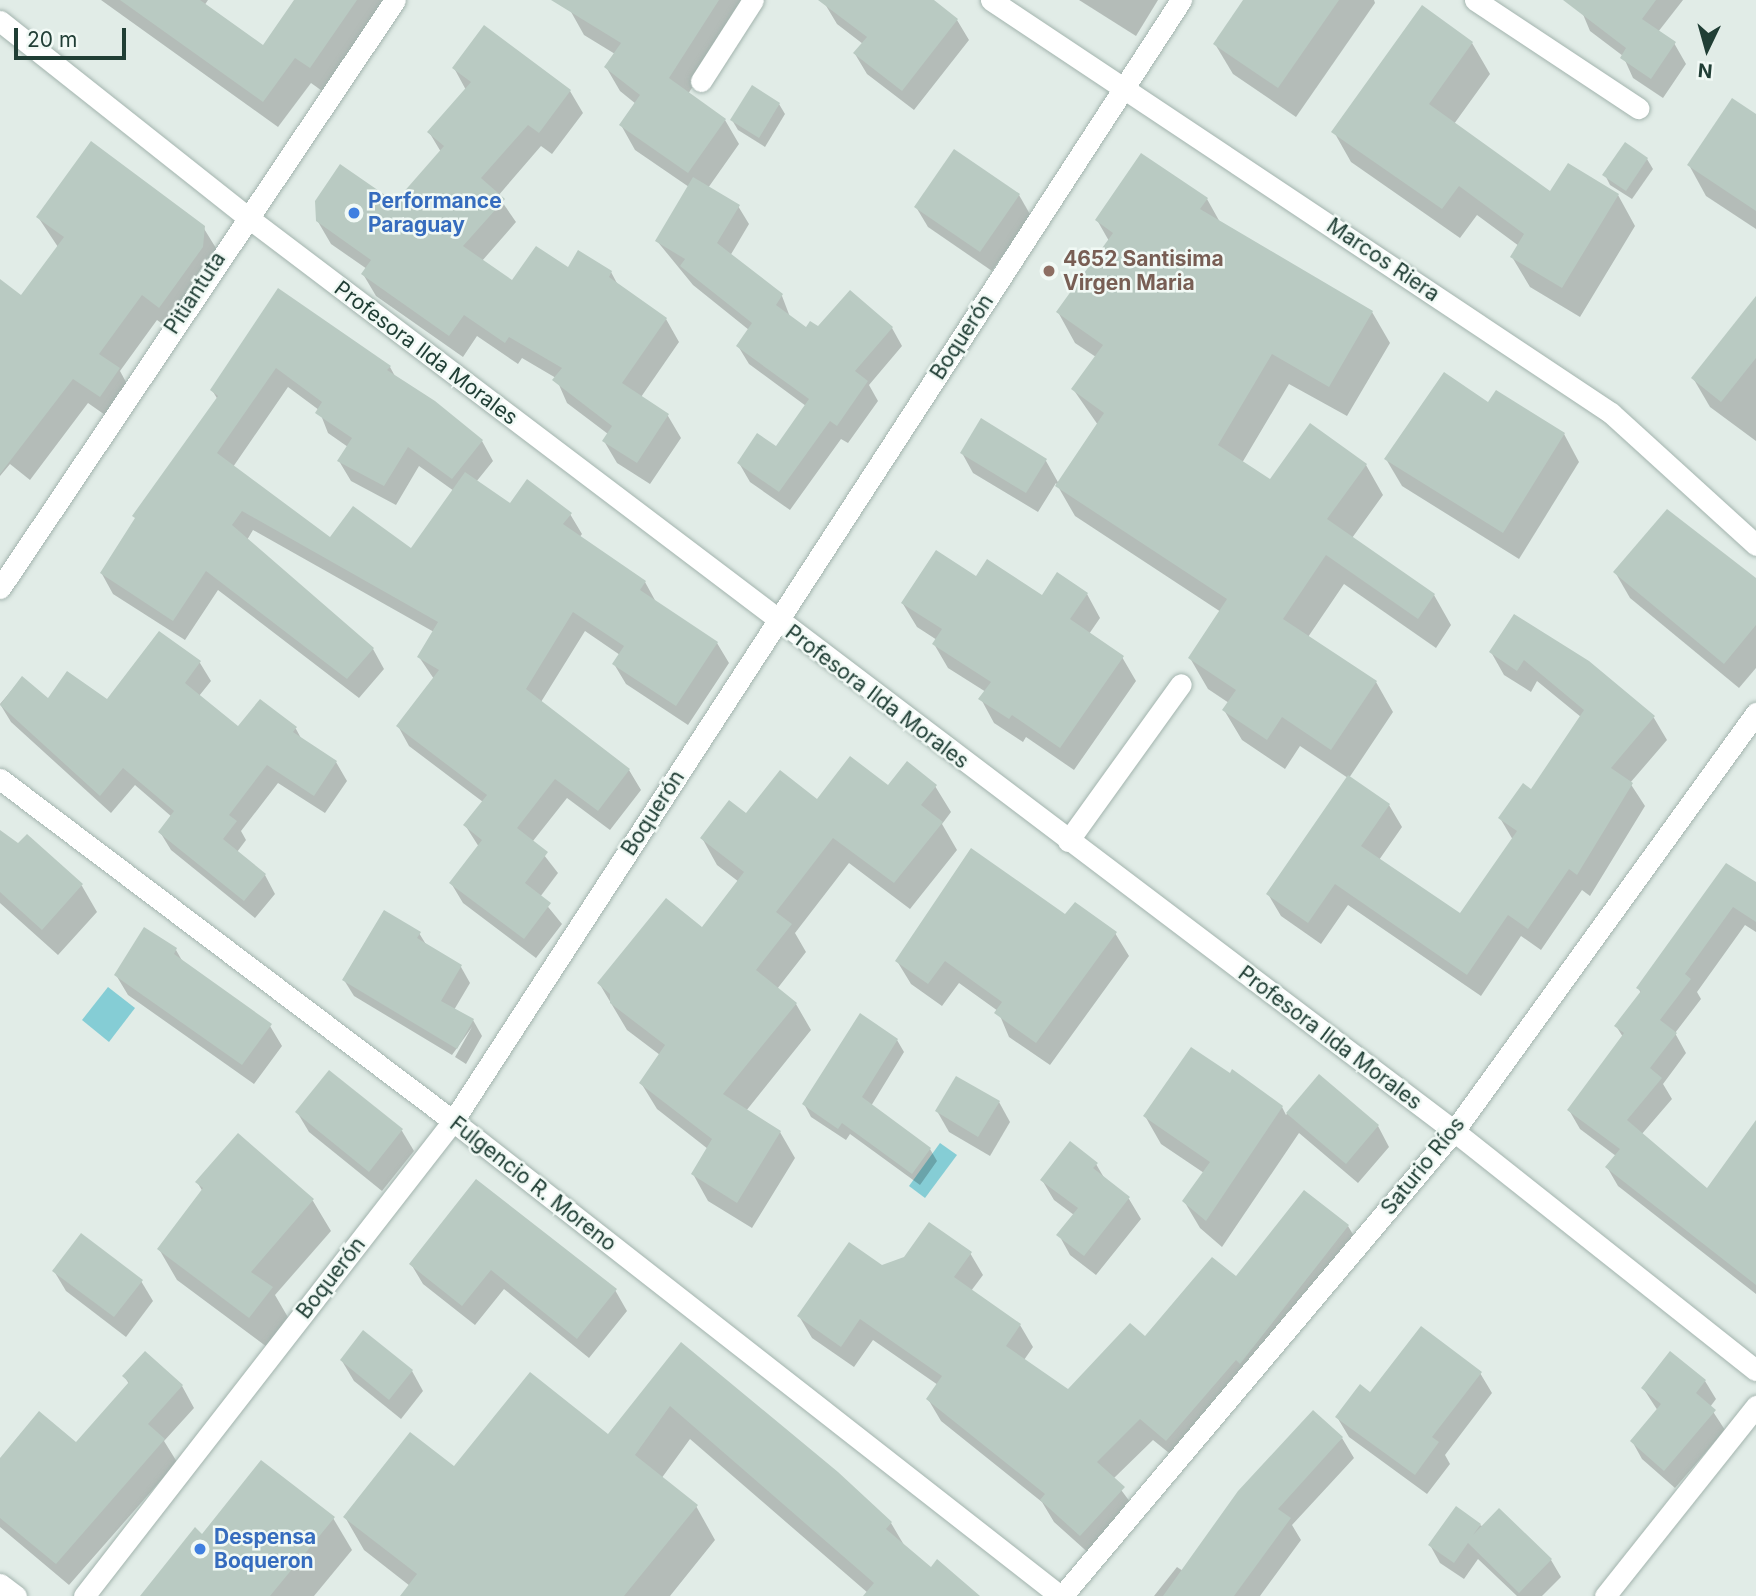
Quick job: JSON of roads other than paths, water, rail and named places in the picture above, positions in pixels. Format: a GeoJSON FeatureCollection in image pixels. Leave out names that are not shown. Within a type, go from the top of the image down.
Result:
{"type":"FeatureCollection","features":[{"type":"Feature","properties":{"kind":"street","name":"Pitiantuta"},"geometry":{"type":"LineString","coordinates":[[0,589],[246,216],[395,0]]}},
{"type":"Feature","properties":{"kind":"street"},"geometry":{"type":"LineString","coordinates":[[701,81],[753,0]]}},
{"type":"Feature","properties":{"kind":"street","name":"Marcos Riera"},"geometry":{"type":"LineString","coordinates":[[991,0],[1611,413],[1756,545]]}},
{"type":"Feature","properties":{"kind":"street","name":"Boquerón"},"geometry":{"type":"LineString","coordinates":[[84,1596],[453,1121],[1181,0]]}},
{"type":"Feature","properties":{"kind":"street"},"geometry":{"type":"LineString","coordinates":[[1475,0],[1638,108]]}},
{"type":"Feature","properties":{"kind":"street","name":"Profesora Ilda Morales"},"geometry":{"type":"LineString","coordinates":[[0,21],[246,216],[777,621],[1454,1131],[1756,1370]]}},
{"type":"Feature","properties":{"kind":"street"},"geometry":{"type":"LineString","coordinates":[[1068,841],[1181,684]]}},
{"type":"Feature","properties":{"kind":"street","name":"Saturio Ríos"},"geometry":{"type":"LineString","coordinates":[[1061,1596],[1454,1131],[1756,713]]}},
{"type":"Feature","properties":{"kind":"street","name":"Fulgencio R. Moreno"},"geometry":{"type":"LineString","coordinates":[[0,779],[453,1121],[1061,1596]]}},
{"type":"Feature","properties":{"kind":"street"},"geometry":{"type":"LineString","coordinates":[[1605,1596],[1756,1406]]}},
{"type":"Feature","properties":{"kind":"street"},"geometry":{"type":"LineString","coordinates":[[0,1584],[16,1596]]}},
{"type":"Feature","properties":{"kind":"water"},"geometry":{"type":"Polygon","coordinates":[[[108,987],[135,1008],[109,1042],[82,1020],[108,987]]]}},
{"type":"Feature","properties":{"kind":"water"},"geometry":{"type":"Polygon","coordinates":[[[940,1143],[957,1155],[925,1198],[909,1186],[940,1143]]]}},
{"type":"Feature","properties":{"kind":"place","name":"Performance Paraguay"},"geometry":{"type":"Point","coordinates":[354,213]}},
{"type":"Feature","properties":{"kind":"place","name":"4652 Santisima Virgen Maria"},"geometry":{"type":"Point","coordinates":[1049,271]}},
{"type":"Feature","properties":{"kind":"place","name":"Despensa Boqueron"},"geometry":{"type":"Point","coordinates":[200,1549]}}]}
